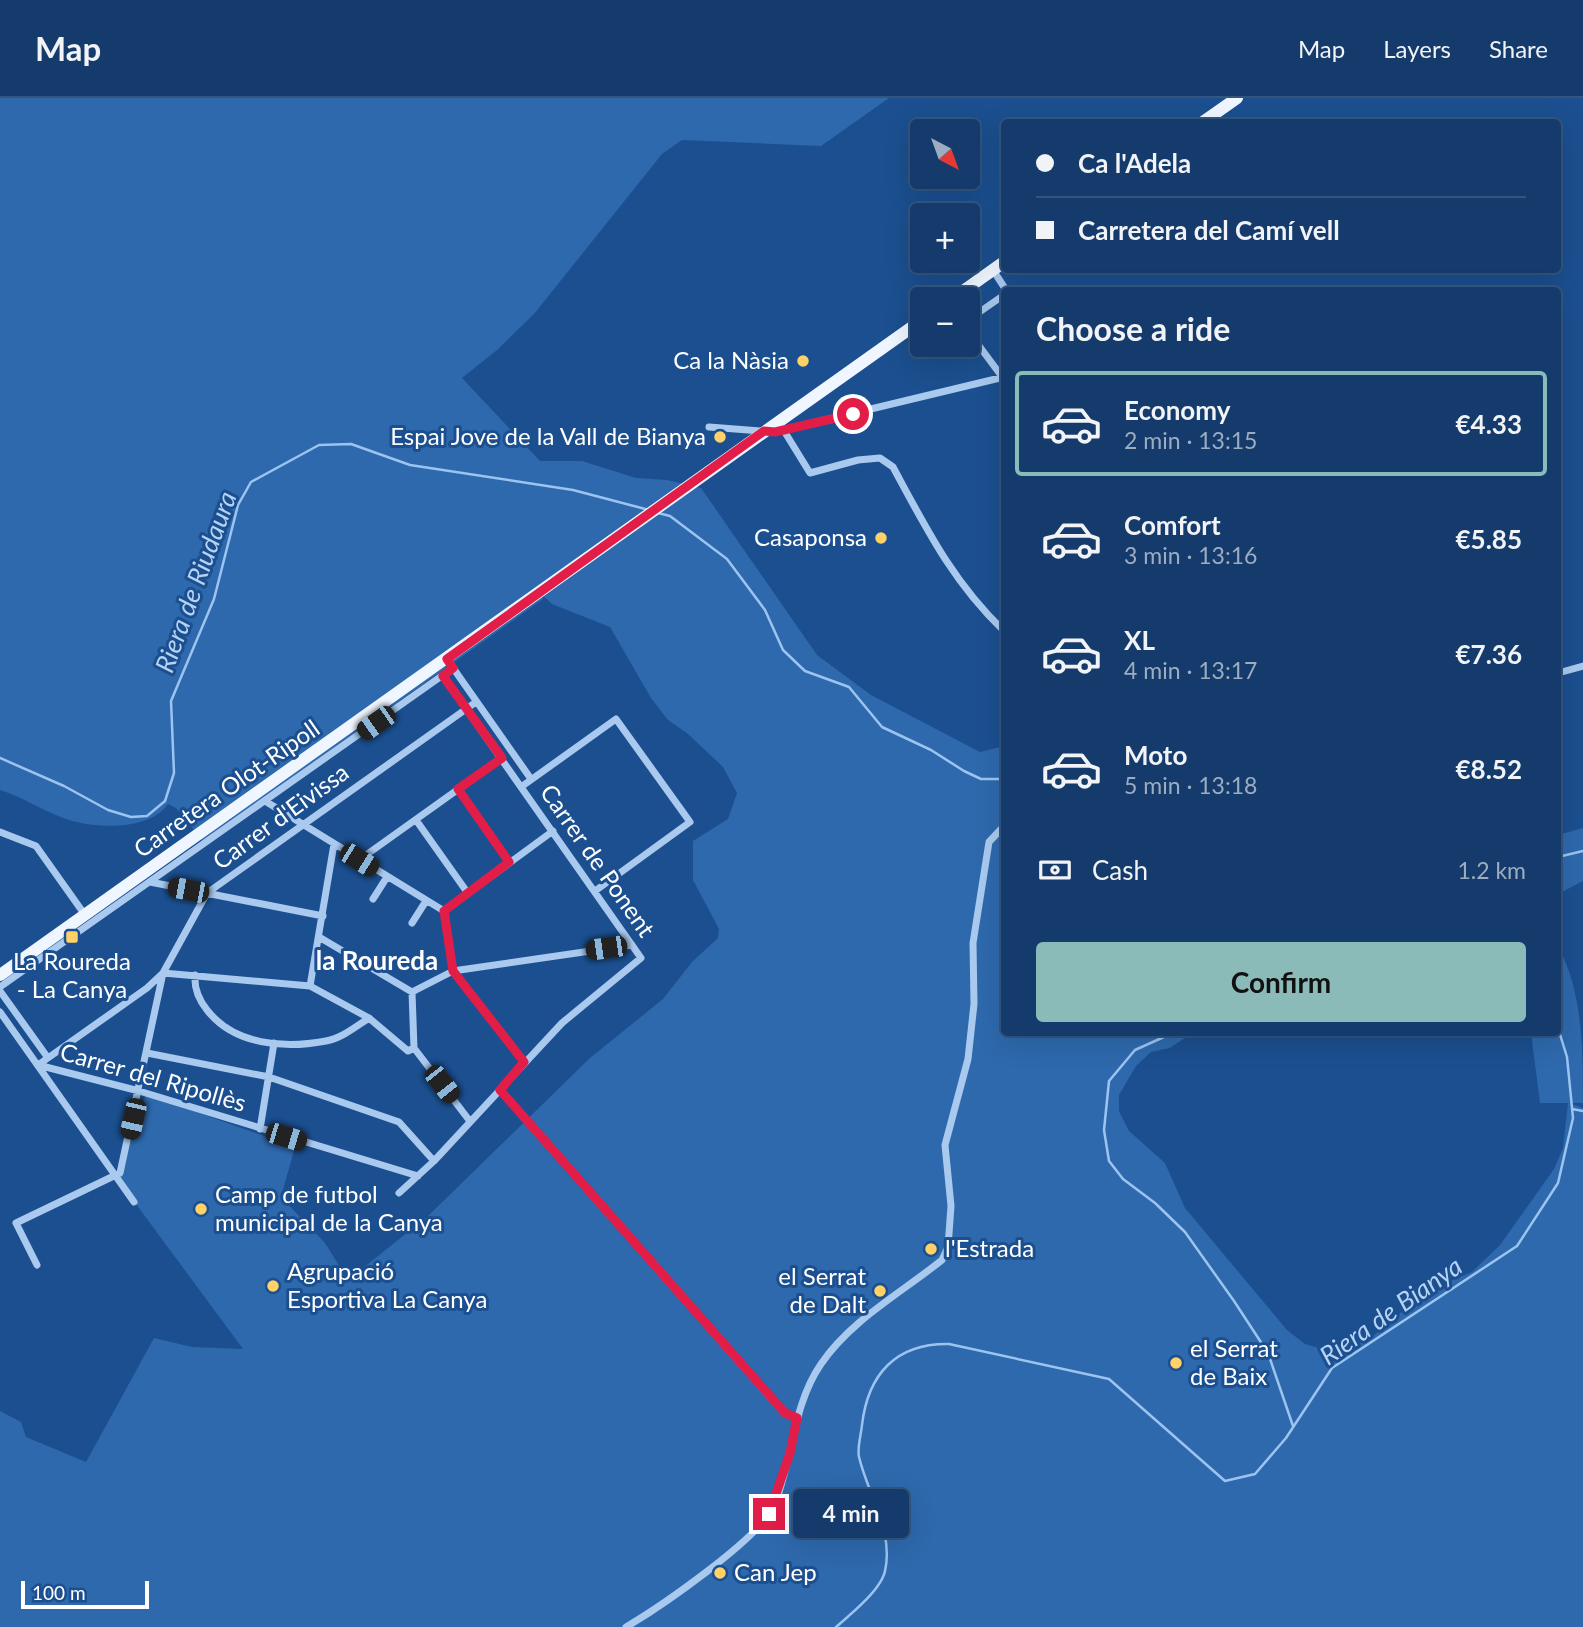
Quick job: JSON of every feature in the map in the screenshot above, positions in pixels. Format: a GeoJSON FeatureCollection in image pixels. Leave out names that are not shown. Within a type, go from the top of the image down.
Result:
{"type":"FeatureCollection","features":[{"type":"Feature","properties":{"kind":"main road"},"geometry":{"type":"LineString","coordinates":[[1207,119],[1237,98]]}},
{"type":"Feature","properties":{"kind":"main road"},"geometry":{"type":"LineString","coordinates":[[969,287],[1001,264]]}},
{"type":"Feature","properties":{"kind":"main road","name":"Carretera Olot-Ripoll"},"geometry":{"type":"LineString","coordinates":[[0,975],[452,667],[624,531],[764,431],[782,426],[910,329]]}},
{"type":"Feature","properties":{"kind":"street"},"geometry":{"type":"LineString","coordinates":[[993,270],[1002,287]]}},
{"type":"Feature","properties":{"kind":"street"},"geometry":{"type":"LineString","coordinates":[[980,311],[1001,296]]}},
{"type":"Feature","properties":{"kind":"street"},"geometry":{"type":"LineString","coordinates":[[980,346],[1001,373]]}},
{"type":"Feature","properties":{"kind":"street"},"geometry":{"type":"LineString","coordinates":[[1001,378],[782,426],[810,473],[858,460],[880,458],[893,467],[947,564],[973,601],[1001,628]]}},
{"type":"Feature","properties":{"kind":"street"},"geometry":{"type":"LineString","coordinates":[[709,427],[764,431]]}},
{"type":"Feature","properties":{"kind":"street"},"geometry":{"type":"LineString","coordinates":[[1561,672],[1583,666]]}},
{"type":"Feature","properties":{"kind":"street"},"geometry":{"type":"LineString","coordinates":[[48,1058],[0,989],[443,676],[452,667]]}},
{"type":"Feature","properties":{"kind":"street","name":"Carrer de Ponent"},"geometry":{"type":"LineString","coordinates":[[452,667],[531,779],[522,787]]}},
{"type":"Feature","properties":{"kind":"street","name":"Carrer de Ponent"},"geometry":{"type":"LineString","coordinates":[[443,676],[640,958],[562,1023],[524,1062]]}},
{"type":"Feature","properties":{"kind":"street","name":"Carrer d'Eivissa"},"geometry":{"type":"LineString","coordinates":[[38,1065],[147,988],[163,973],[207,893],[476,702]]}},
{"type":"Feature","properties":{"kind":"street"},"geometry":{"type":"LineString","coordinates":[[531,779],[616,719],[690,822],[595,891]]}},
{"type":"Feature","properties":{"kind":"street"},"geometry":{"type":"LineString","coordinates":[[359,860],[502,758]]}},
{"type":"Feature","properties":{"kind":"street"},"geometry":{"type":"LineString","coordinates":[[458,789],[509,862]]}},
{"type":"Feature","properties":{"kind":"street"},"geometry":{"type":"LineString","coordinates":[[265,801],[444,911]]}},
{"type":"Feature","properties":{"kind":"street"},"geometry":{"type":"LineString","coordinates":[[416,820],[467,892]]}},
{"type":"Feature","properties":{"kind":"street"},"geometry":{"type":"LineString","coordinates":[[626,1627],[731,1553],[769,1514],[790,1453],[797,1418],[820,1365],[840,1340],[899,1290],[942,1260],[948,1247],[951,1206],[945,1145],[968,1059],[975,1004],[974,943],[989,842],[1001,829]]}},
{"type":"Feature","properties":{"kind":"street"},"geometry":{"type":"LineString","coordinates":[[444,911],[553,831]]}},
{"type":"Feature","properties":{"kind":"street"},"geometry":{"type":"LineString","coordinates":[[0,832],[36,846],[85,915]]}},
{"type":"Feature","properties":{"kind":"street"},"geometry":{"type":"LineString","coordinates":[[310,986],[334,844]]}},
{"type":"Feature","properties":{"kind":"street"},"geometry":{"type":"LineString","coordinates":[[373,899],[387,877]]}},
{"type":"Feature","properties":{"kind":"street"},"geometry":{"type":"LineString","coordinates":[[150,882],[323,916]]}},
{"type":"Feature","properties":{"kind":"street"},"geometry":{"type":"LineString","coordinates":[[412,923],[426,901]]}},
{"type":"Feature","properties":{"kind":"street"},"geometry":{"type":"LineString","coordinates":[[399,1193],[434,1161],[524,1062],[453,971],[444,911]]}},
{"type":"Feature","properties":{"kind":"street"},"geometry":{"type":"LineString","coordinates":[[319,937],[412,992]]}},
{"type":"Feature","properties":{"kind":"street"},"geometry":{"type":"LineString","coordinates":[[412,992],[453,971],[632,945]]}},
{"type":"Feature","properties":{"kind":"street"},"geometry":{"type":"LineString","coordinates":[[37,1265],[16,1223],[120,1173],[163,973],[310,986],[369,1018],[408,1051],[414,1048]]}},
{"type":"Feature","properties":{"kind":"street"},"geometry":{"type":"LineString","coordinates":[[195,975],[194,986],[202,1004],[227,1031],[247,1039],[274,1043],[325,1042],[339,1038],[369,1018]]}},
{"type":"Feature","properties":{"kind":"street"},"geometry":{"type":"LineString","coordinates":[[412,992],[414,1048],[469,1121]]}},
{"type":"Feature","properties":{"kind":"street"},"geometry":{"type":"LineString","coordinates":[[0,1012],[134,1202]]}},
{"type":"Feature","properties":{"kind":"street"},"geometry":{"type":"LineString","coordinates":[[260,1129],[274,1043]]}},
{"type":"Feature","properties":{"kind":"street"},"geometry":{"type":"LineString","coordinates":[[146,1053],[269,1077],[399,1122],[434,1161]]}},
{"type":"Feature","properties":{"kind":"street","name":"Carrer del Ripollès"},"geometry":{"type":"LineString","coordinates":[[38,1065],[139,1091],[418,1176]]}},
{"type":"Feature","properties":{"kind":"street"},"geometry":{"type":"LineString","coordinates":[[500,1090],[785,1413],[797,1418]]}},
{"type":"Feature","properties":{"kind":"shaded area"},"geometry":{"type":"Polygon","coordinates":[[[0,98],[889,98],[821,146],[682,140],[662,154],[534,314],[497,350],[462,378],[540,461],[582,461],[636,478],[667,480],[701,488],[817,655],[871,695],[980,752],[1001,747],[1001,1036],[1188,1036],[1170,1048],[1151,1052],[1136,1066],[1119,1095],[1119,1111],[1129,1131],[1165,1163],[1185,1208],[1287,1330],[1305,1344],[1329,1351],[1359,1336],[1366,1342],[1426,1291],[1472,1272],[1500,1245],[1554,1169],[1563,1148],[1568,1103],[1540,1103],[1531,1036],[1561,1036],[1561,953],[1577,1002],[1583,1064],[1583,1103],[1569,1103],[1583,1108],[1583,1627],[0,1627],[0,1411],[21,1422],[26,1437],[86,1462],[154,1338],[192,1347],[243,1349],[116,1177],[146,1094],[295,1147],[281,1197],[325,1243],[348,1280],[428,1216],[590,1058],[663,999],[692,962],[718,938],[719,929],[693,880],[693,841],[728,819],[737,793],[723,767],[688,734],[668,720],[651,698],[610,627],[552,604],[542,595],[543,599],[203,841],[176,808],[168,804],[159,813],[135,823],[92,825],[66,819],[0,790],[0,98]]]}},
{"type":"Feature","properties":{"kind":"shaded area"},"geometry":{"type":"Polygon","coordinates":[[[1583,828],[1583,881],[1561,892],[1561,834],[1583,828]]]}},
{"type":"Feature","properties":{"kind":"waterway","name":"Riera de Riudaura"},"geometry":{"type":"LineString","coordinates":[[0,758],[64,786],[108,810],[131,817],[147,816],[165,801],[174,773],[171,701],[214,599],[238,505],[251,482],[319,445],[351,444],[410,465],[573,490],[649,510]]}},
{"type":"Feature","properties":{"kind":"waterway","name":"Riera de Riudaura"},"geometry":{"type":"LineString","coordinates":[[658,513],[670,516],[727,559],[765,610],[783,650],[805,671],[849,687],[882,727],[931,750],[981,779],[1001,779]]}},
{"type":"Feature","properties":{"kind":"waterway","name":"Riera de Bianya"},"geometry":{"type":"LineString","coordinates":[[1561,856],[1583,851]]}},
{"type":"Feature","properties":{"kind":"waterway","name":"Riera de Riudaura"},"geometry":{"type":"LineString","coordinates":[[1166,1036],[1135,1050],[1109,1081],[1104,1130],[1109,1161],[1123,1179],[1155,1203],[1185,1232],[1234,1301],[1268,1353],[1293,1426]]}},
{"type":"Feature","properties":{"kind":"waterway","name":"Riera de Bianya"},"geometry":{"type":"LineString","coordinates":[[836,1627],[871,1594],[885,1571],[887,1556],[883,1527],[858,1450],[865,1407],[878,1377],[888,1365],[914,1349],[949,1344],[1109,1379],[1225,1481],[1255,1474],[1286,1438],[1332,1368],[1517,1246],[1558,1183],[1573,1118],[1567,1057],[1560,1036]]}},
{"type":"Feature","properties":{"kind":"waterway"},"geometry":{"type":"LineString","coordinates":[[1572,1109],[1583,1111]]}},
{"type":"Feature","properties":{"kind":"place","name":"Ca la Nàsia"},"geometry":{"type":"Point","coordinates":[803,361]}},
{"type":"Feature","properties":{"kind":"place","name":"Espai Jove de la Vall de Bianya"},"geometry":{"type":"Point","coordinates":[720,437]}},
{"type":"Feature","properties":{"kind":"place","name":"Casaponsa"},"geometry":{"type":"Point","coordinates":[881,538]}},
{"type":"Feature","properties":{"kind":"place","name":"La Roureda - La Canya"},"geometry":{"type":"Point","coordinates":[72,937]}},
{"type":"Feature","properties":{"kind":"place","name":"Camp de futbol municipal de la Canya"},"geometry":{"type":"Point","coordinates":[201,1209]}},
{"type":"Feature","properties":{"kind":"place","name":"l'Estrada"},"geometry":{"type":"Point","coordinates":[931,1249]}},
{"type":"Feature","properties":{"kind":"place","name":"Agrupació Esportiva La Canya"},"geometry":{"type":"Point","coordinates":[273,1286]}},
{"type":"Feature","properties":{"kind":"place","name":"el Serrat de Dalt"},"geometry":{"type":"Point","coordinates":[880,1291]}},
{"type":"Feature","properties":{"kind":"place","name":"el Serrat de Baix"},"geometry":{"type":"Point","coordinates":[1176,1363]}},
{"type":"Feature","properties":{"kind":"place","name":"Can Jep"},"geometry":{"type":"Point","coordinates":[720,1573]}},
{"type":"Feature","properties":{"kind":"district","name":"la Roureda"},"geometry":{"type":"Point","coordinates":[377,961]}},
{"type":"Feature","properties":{"kind":"route"},"geometry":{"type":"LineString","coordinates":[[769,1514],[775,1504],[790,1453],[797,1418],[785,1413],[500,1090],[524,1062],[453,971],[444,911],[509,862],[458,789],[502,758],[443,676],[453,668],[447,659],[764,431],[775,432],[853,414]]}}]}
